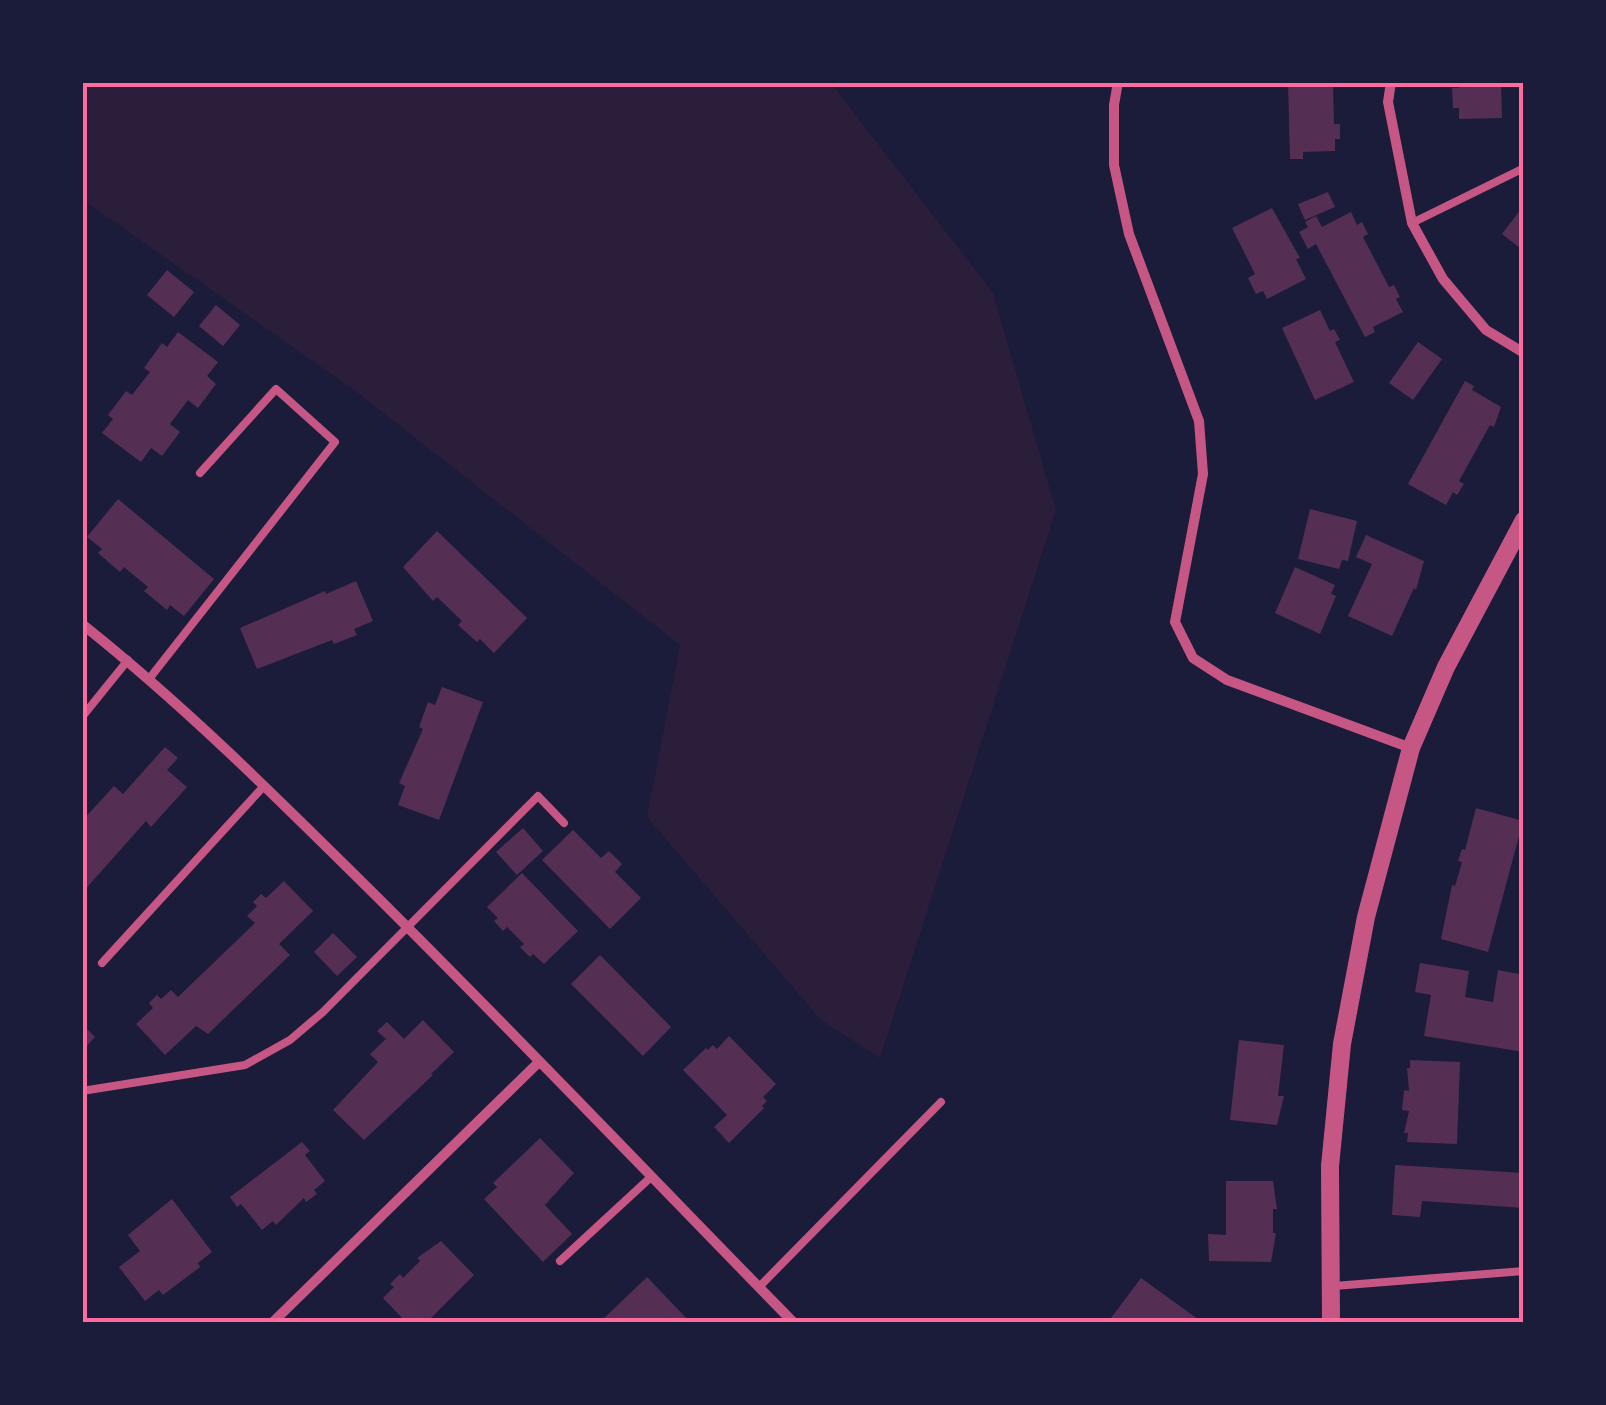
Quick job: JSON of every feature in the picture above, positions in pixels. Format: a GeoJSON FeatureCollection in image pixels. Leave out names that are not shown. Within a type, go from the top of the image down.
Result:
{"type":"FeatureCollection","features":[{"type":"Feature","properties":{"kind":"street"},"geometry":{"type":"LineString","coordinates":[[1118,82],[1114,165],[1129,234],[1199,421],[1203,474],[1175,622],[1194,658],[1227,680],[1411,748]]}},
{"type":"Feature","properties":{"kind":"street"},"geometry":{"type":"LineString","coordinates":[[1391,82],[1388,102],[1412,223],[1443,279],[1486,330],[1524,354]]}},
{"type":"Feature","properties":{"kind":"street"},"geometry":{"type":"LineString","coordinates":[[1331,1322],[1330,1166],[1342,1044],[1366,917],[1411,748],[1446,667],[1524,520]]}},
{"type":"Feature","properties":{"kind":"street"},"geometry":{"type":"LineString","coordinates":[[82,624],[149,679],[407,926],[793,1322]]}},
{"type":"Feature","properties":{"kind":"street"},"geometry":{"type":"LineString","coordinates":[[272,1322],[539,1062]]}},
{"type":"Feature","properties":{"kind":"lane"},"geometry":{"type":"LineString","coordinates":[[1412,223],[1524,168]]}},
{"type":"Feature","properties":{"kind":"lane"},"geometry":{"type":"LineString","coordinates":[[149,679],[334,442],[276,388],[200,473]]}},
{"type":"Feature","properties":{"kind":"lane"},"geometry":{"type":"LineString","coordinates":[[82,716],[128,660]]}},
{"type":"Feature","properties":{"kind":"lane"},"geometry":{"type":"LineString","coordinates":[[102,963],[264,786]]}},
{"type":"Feature","properties":{"kind":"lane"},"geometry":{"type":"LineString","coordinates":[[82,1092],[245,1065],[290,1040],[323,1012],[538,796],[564,822]]}},
{"type":"Feature","properties":{"kind":"lane"},"geometry":{"type":"LineString","coordinates":[[759,1287],[940,1102]]}},
{"type":"Feature","properties":{"kind":"lane"},"geometry":{"type":"LineString","coordinates":[[560,1261],[651,1177]]}},
{"type":"Feature","properties":{"kind":"lane"},"geometry":{"type":"LineString","coordinates":[[1330,1286],[1524,1271]]}},
{"type":"Feature","properties":{"kind":"shaded area"},"geometry":{"type":"Polygon","coordinates":[[[83,82],[831,83],[993,293],[1056,510],[880,1058],[821,1020],[647,817],[680,645],[354,390],[83,200],[83,82]]]}},
{"type":"Feature","properties":{"kind":"building"},"geometry":{"type":"Polygon","coordinates":[[[1288,82],[1333,82],[1334,124],[1340,124],[1335,151],[1303,152],[1303,159],[1290,159],[1288,82]]]}},
{"type":"Feature","properties":{"kind":"building"},"geometry":{"type":"Polygon","coordinates":[[[1459,82],[1501,82],[1502,118],[1459,119],[1459,108],[1453,108],[1452,88],[1459,88],[1459,82]]]}},
{"type":"Feature","properties":{"kind":"building"},"geometry":{"type":"Polygon","coordinates":[[[1328,192],[1335,207],[1305,220],[1298,204],[1328,192]]]}},
{"type":"Feature","properties":{"kind":"building"},"geometry":{"type":"Polygon","coordinates":[[[1524,205],[1524,251],[1502,234],[1524,205]]]}},
{"type":"Feature","properties":{"kind":"building"},"geometry":{"type":"Polygon","coordinates":[[[1272,208],[1300,258],[1296,259],[1306,279],[1267,299],[1263,291],[1256,294],[1248,278],[1255,274],[1232,228],[1272,208]]]}},
{"type":"Feature","properties":{"kind":"building"},"geometry":{"type":"Polygon","coordinates":[[[1351,212],[1357,225],[1362,222],[1368,234],[1363,237],[1389,287],[1394,285],[1403,312],[1373,327],[1375,332],[1365,337],[1316,244],[1308,249],[1299,232],[1308,227],[1305,222],[1316,216],[1322,227],[1351,212]]]}},
{"type":"Feature","properties":{"kind":"building"},"geometry":{"type":"Polygon","coordinates":[[[167,270],[194,292],[174,317],[147,295],[167,270]]]}},
{"type":"Feature","properties":{"kind":"building"},"geometry":{"type":"Polygon","coordinates":[[[216,305],[240,325],[223,346],[199,326],[216,305]]]}},
{"type":"Feature","properties":{"kind":"building"},"geometry":{"type":"Polygon","coordinates":[[[1320,310],[1330,331],[1334,329],[1340,340],[1335,342],[1354,382],[1315,400],[1282,328],[1320,310]]]}},
{"type":"Feature","properties":{"kind":"building"},"geometry":{"type":"Polygon","coordinates":[[[178,332],[218,362],[207,376],[216,384],[198,408],[188,400],[170,424],[180,432],[162,456],[151,448],[141,462],[102,433],[113,419],[108,415],[126,391],[132,395],[150,372],[144,368],[162,343],[167,347],[178,332]]]}},
{"type":"Feature","properties":{"kind":"building"},"geometry":{"type":"Polygon","coordinates":[[[1418,342],[1442,359],[1413,400],[1389,383],[1418,342]]]}},
{"type":"Feature","properties":{"kind":"building"},"geometry":{"type":"Polygon","coordinates":[[[1465,381],[1474,386],[1472,390],[1501,407],[1494,427],[1490,425],[1459,481],[1464,484],[1457,495],[1453,492],[1446,505],[1408,484],[1465,381]]]}},
{"type":"Feature","properties":{"kind":"building"},"geometry":{"type":"Polygon","coordinates":[[[118,499],[214,579],[184,616],[170,605],[167,610],[124,567],[120,572],[87,537],[118,499]]]}},
{"type":"Feature","properties":{"kind":"building"},"geometry":{"type":"Polygon","coordinates":[[[1310,509],[1357,521],[1348,561],[1342,560],[1339,569],[1298,559],[1310,509]]]}},
{"type":"Feature","properties":{"kind":"building"},"geometry":{"type":"Polygon","coordinates":[[[437,531],[527,618],[494,653],[458,625],[462,621],[437,597],[433,601],[403,567],[437,531]]]}},
{"type":"Feature","properties":{"kind":"building"},"geometry":{"type":"Polygon","coordinates":[[[1366,535],[1424,561],[1416,590],[1392,636],[1348,616],[1372,564],[1356,557],[1366,535]]]}},
{"type":"Feature","properties":{"kind":"building"},"geometry":{"type":"Polygon","coordinates":[[[1295,567],[1335,585],[1331,594],[1336,596],[1320,634],[1275,613],[1295,567]]]}},
{"type":"Feature","properties":{"kind":"building"},"geometry":{"type":"Polygon","coordinates":[[[356,581],[373,621],[354,629],[357,635],[334,644],[332,640],[257,669],[240,628],[356,581]]]}},
{"type":"Feature","properties":{"kind":"building"},"geometry":{"type":"Polygon","coordinates":[[[442,687],[483,702],[439,820],[398,805],[405,786],[399,783],[423,729],[419,727],[428,702],[435,705],[442,687]]]}},
{"type":"Feature","properties":{"kind":"building"},"geometry":{"type":"Polygon","coordinates":[[[165,747],[178,758],[167,770],[187,787],[151,827],[146,821],[82,893],[82,821],[114,786],[123,794],[165,747]]]}},
{"type":"Feature","properties":{"kind":"building"},"geometry":{"type":"Polygon","coordinates":[[[1476,808],[1523,821],[1488,952],[1441,939],[1452,885],[1455,886],[1462,862],[1458,861],[1462,849],[1465,850],[1476,808]]]}},
{"type":"Feature","properties":{"kind":"building"},"geometry":{"type":"Polygon","coordinates":[[[523,828],[543,851],[517,875],[496,852],[523,828]]]}},
{"type":"Feature","properties":{"kind":"building"},"geometry":{"type":"Polygon","coordinates":[[[573,830],[601,858],[609,851],[622,864],[615,872],[641,898],[610,929],[542,860],[573,830]]]}},
{"type":"Feature","properties":{"kind":"building"},"geometry":{"type":"Polygon","coordinates":[[[522,873],[578,931],[544,964],[520,947],[524,944],[507,927],[503,931],[494,921],[498,918],[487,907],[522,873]]]}},
{"type":"Feature","properties":{"kind":"building"},"geometry":{"type":"Polygon","coordinates":[[[284,881],[313,911],[279,944],[290,955],[208,1034],[196,1026],[165,1055],[136,1024],[153,1008],[149,1003],[171,990],[178,997],[255,923],[247,916],[257,906],[253,902],[261,894],[266,898],[284,881]]]}},
{"type":"Feature","properties":{"kind":"building"},"geometry":{"type":"Polygon","coordinates":[[[333,933],[357,957],[337,976],[314,952],[333,933]]]}},
{"type":"Feature","properties":{"kind":"building"},"geometry":{"type":"Polygon","coordinates":[[[600,955],[671,1027],[643,1056],[571,984],[600,955]]]}},
{"type":"Feature","properties":{"kind":"building"},"geometry":{"type":"Polygon","coordinates":[[[1420,963],[1469,971],[1465,997],[1493,1002],[1498,970],[1524,975],[1519,1006],[1524,1006],[1524,1052],[1424,1036],[1431,995],[1415,992],[1420,963]]]}},
{"type":"Feature","properties":{"kind":"building"},"geometry":{"type":"Polygon","coordinates":[[[82,1019],[95,1037],[82,1051],[82,1019]]]}},
{"type":"Feature","properties":{"kind":"building"},"geometry":{"type":"Polygon","coordinates":[[[423,1020],[454,1052],[364,1140],[333,1110],[378,1062],[370,1054],[386,1039],[377,1031],[387,1022],[404,1039],[423,1020]]]}},
{"type":"Feature","properties":{"kind":"building"},"geometry":{"type":"Polygon","coordinates":[[[729,1036],[776,1084],[763,1097],[767,1101],[764,1108],[729,1143],[714,1127],[727,1115],[683,1070],[706,1048],[713,1045],[717,1049],[729,1036]]]}},
{"type":"Feature","properties":{"kind":"building"},"geometry":{"type":"Polygon","coordinates":[[[1239,1040],[1284,1045],[1278,1096],[1284,1096],[1277,1125],[1230,1120],[1239,1040]]]}},
{"type":"Feature","properties":{"kind":"building"},"geometry":{"type":"Polygon","coordinates":[[[1410,1060],[1460,1062],[1457,1144],[1407,1142],[1408,1133],[1404,1133],[1409,1111],[1402,1110],[1404,1090],[1409,1091],[1410,1060]]]}},
{"type":"Feature","properties":{"kind":"building"},"geometry":{"type":"Polygon","coordinates":[[[540,1138],[574,1173],[545,1205],[572,1234],[543,1262],[484,1199],[497,1187],[493,1183],[540,1138]]]}},
{"type":"Feature","properties":{"kind":"building"},"geometry":{"type":"Polygon","coordinates":[[[302,1142],[310,1151],[305,1155],[325,1181],[314,1190],[317,1194],[306,1202],[304,1198],[276,1225],[273,1221],[262,1230],[241,1204],[237,1207],[230,1197],[302,1142]]]}},
{"type":"Feature","properties":{"kind":"building"},"geometry":{"type":"Polygon","coordinates":[[[1395,1165],[1524,1173],[1524,1208],[1422,1201],[1420,1217],[1392,1215],[1395,1165]]]}},
{"type":"Feature","properties":{"kind":"building"},"geometry":{"type":"Polygon","coordinates":[[[1226,1181],[1273,1181],[1277,1209],[1273,1209],[1276,1233],[1271,1262],[1209,1261],[1208,1234],[1226,1235],[1226,1181]]]}},
{"type":"Feature","properties":{"kind":"building"},"geometry":{"type":"Polygon","coordinates":[[[172,1199],[212,1252],[198,1263],[200,1267],[163,1295],[159,1290],[145,1301],[119,1267],[140,1251],[128,1235],[172,1199]]]}},
{"type":"Feature","properties":{"kind":"building"},"geometry":{"type":"Polygon","coordinates":[[[441,1241],[474,1275],[427,1322],[406,1322],[383,1298],[400,1274],[403,1278],[420,1261],[417,1258],[441,1241]]]}},
{"type":"Feature","properties":{"kind":"building"},"geometry":{"type":"Polygon","coordinates":[[[647,1277],[690,1322],[600,1322],[647,1277]]]}},
{"type":"Feature","properties":{"kind":"building"},"geometry":{"type":"Polygon","coordinates":[[[1141,1278],[1202,1322],[1108,1322],[1141,1278]]]}}]}
